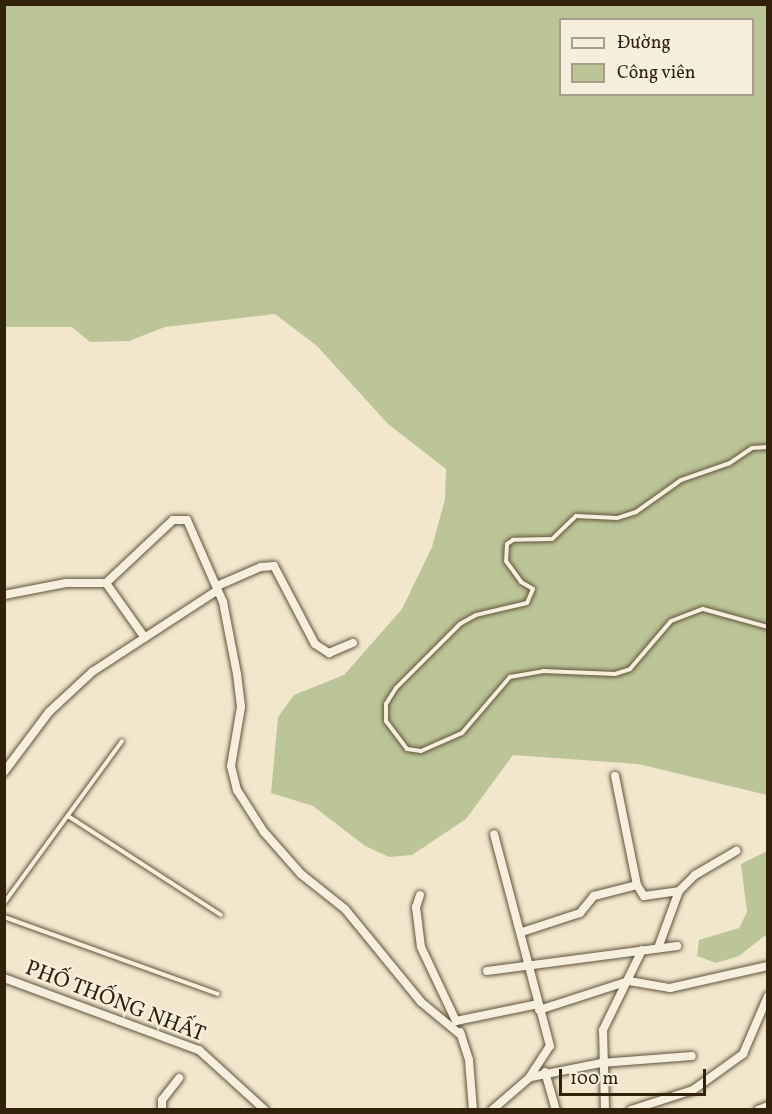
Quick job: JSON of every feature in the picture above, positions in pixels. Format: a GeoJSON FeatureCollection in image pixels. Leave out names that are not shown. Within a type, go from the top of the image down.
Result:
{"type":"FeatureCollection","features":[{"type":"Feature","properties":{"kind":"street"},"geometry":{"type":"LineString","coordinates":[[4,596],[66,583],[106,583],[173,520],[182,518],[218,588],[241,707],[231,765],[237,790],[264,832],[301,874],[345,909],[421,1002],[461,1035]]}},
{"type":"Feature","properties":{"kind":"street"},"geometry":{"type":"LineString","coordinates":[[4,772],[49,712],[92,672],[218,588],[261,567],[274,566],[315,644],[329,653],[353,643]]}},
{"type":"Feature","properties":{"kind":"street"},"geometry":{"type":"LineString","coordinates":[[106,583],[145,638]]}},
{"type":"Feature","properties":{"kind":"street"},"geometry":{"type":"LineString","coordinates":[[615,776],[637,885],[644,896],[674,892],[695,875],[736,851]]}},
{"type":"Feature","properties":{"kind":"street"},"geometry":{"type":"LineString","coordinates":[[492,1110],[529,1078],[550,1046],[528,964],[522,932],[494,834]]}},
{"type":"Feature","properties":{"kind":"street"},"geometry":{"type":"LineString","coordinates":[[522,932],[577,914],[594,896],[637,885]]}},
{"type":"Feature","properties":{"kind":"street"},"geometry":{"type":"LineString","coordinates":[[658,948],[674,892]]}},
{"type":"Feature","properties":{"kind":"street"},"geometry":{"type":"LineString","coordinates":[[420,895],[416,907],[421,947],[461,1035],[473,1110]]}},
{"type":"Feature","properties":{"kind":"street"},"geometry":{"type":"LineString","coordinates":[[487,971],[677,946]]}},
{"type":"Feature","properties":{"kind":"street"},"geometry":{"type":"LineString","coordinates":[[605,1110],[601,1063],[603,1030],[629,981],[642,950]]}},
{"type":"Feature","properties":{"kind":"street"},"geometry":{"type":"LineString","coordinates":[[456,1021],[539,1007],[629,981],[670,988],[768,966]]}},
{"type":"Feature","properties":{"kind":"street","name":"PHỐ THỐNG NHẤT"},"geometry":{"type":"LineString","coordinates":[[4,978],[199,1050],[265,1110]]}},
{"type":"Feature","properties":{"kind":"street"},"geometry":{"type":"LineString","coordinates":[[631,1110],[693,1090],[744,1054],[768,996]]}},
{"type":"Feature","properties":{"kind":"street"},"geometry":{"type":"LineString","coordinates":[[529,1078],[545,1072],[601,1063],[692,1056]]}},
{"type":"Feature","properties":{"kind":"street"},"geometry":{"type":"LineString","coordinates":[[545,1072],[556,1110]]}},
{"type":"Feature","properties":{"kind":"street"},"geometry":{"type":"LineString","coordinates":[[162,1110],[162,1100],[179,1078]]}},
{"type":"Feature","properties":{"kind":"street"},"geometry":{"type":"LineString","coordinates":[[758,1110],[768,1106]]}},
{"type":"Feature","properties":{"kind":"lane"},"geometry":{"type":"LineString","coordinates":[[768,447],[752,448],[730,463],[681,480],[636,512],[617,518],[576,516],[552,539],[513,540],[507,544],[506,561],[521,582],[533,589],[528,603],[476,615],[460,624],[396,688],[386,704],[386,721],[407,749],[421,751],[462,733],[510,677],[543,671],[615,674],[630,669],[671,621],[703,609],[768,627]]}},
{"type":"Feature","properties":{"kind":"lane"},"geometry":{"type":"LineString","coordinates":[[4,903],[122,741]]}},
{"type":"Feature","properties":{"kind":"lane"},"geometry":{"type":"LineString","coordinates":[[68,816],[220,915]]}},
{"type":"Feature","properties":{"kind":"lane"},"geometry":{"type":"LineString","coordinates":[[4,917],[218,994]]}},
{"type":"Feature","properties":{"kind":"green space"},"geometry":{"type":"Polygon","coordinates":[[[4,5],[767,5],[767,795],[638,764],[513,755],[466,819],[412,855],[389,857],[365,846],[313,806],[271,793],[278,717],[294,695],[344,675],[402,609],[432,547],[445,499],[446,469],[388,424],[317,346],[275,314],[165,327],[129,341],[90,342],[72,327],[5,327],[4,5]]]}},
{"type":"Feature","properties":{"kind":"green space"},"geometry":{"type":"Polygon","coordinates":[[[767,851],[767,934],[739,956],[716,963],[697,956],[699,940],[739,928],[747,912],[741,864],[767,851]]]}}]}
